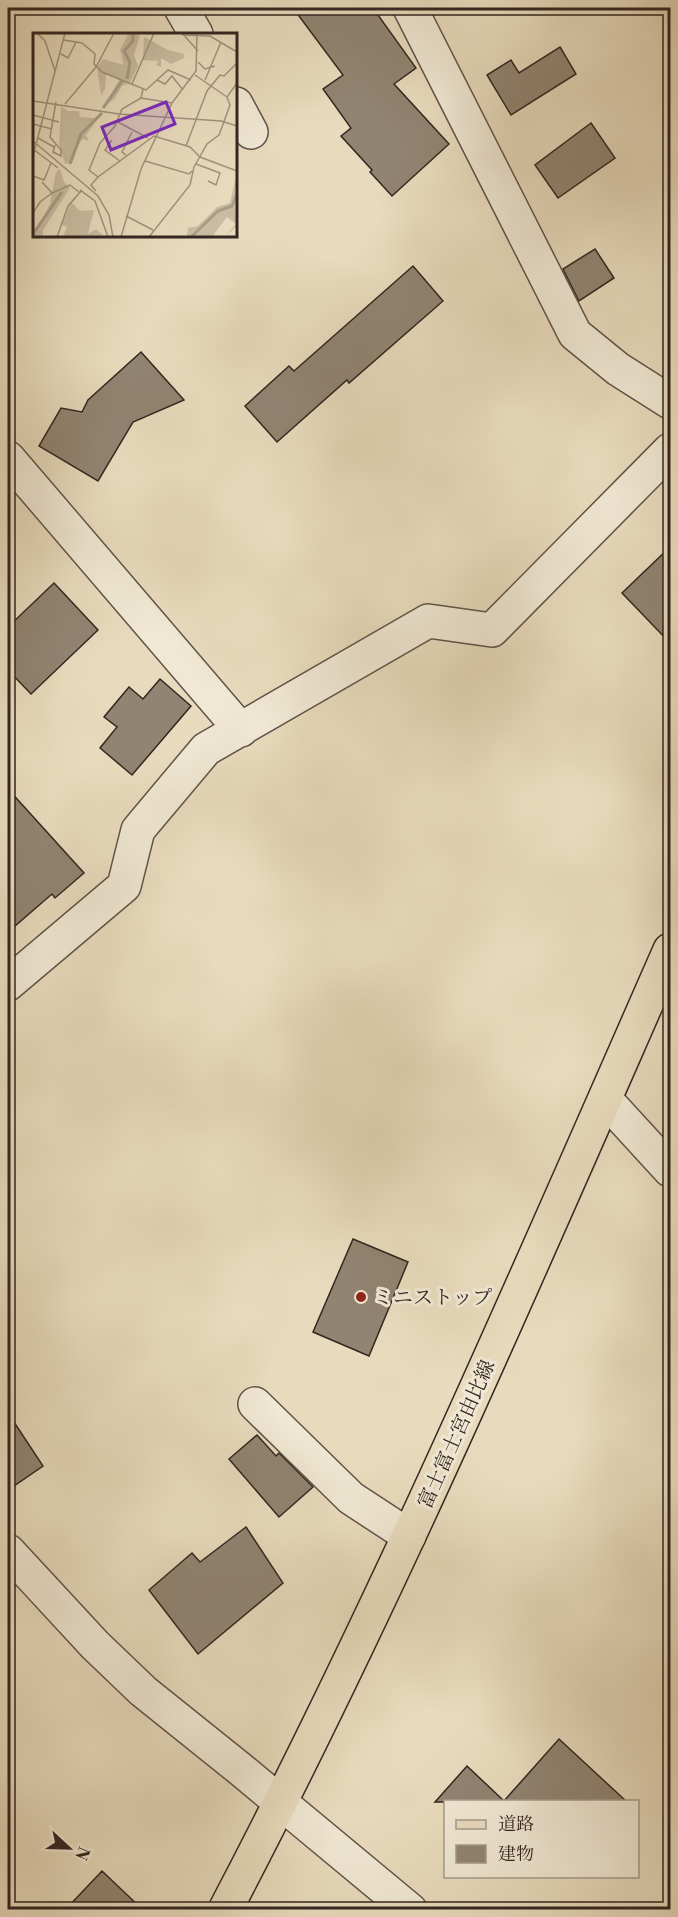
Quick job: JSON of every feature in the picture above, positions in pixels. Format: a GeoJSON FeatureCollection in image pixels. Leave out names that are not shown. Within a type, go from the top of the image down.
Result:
{"type":"FeatureCollection","features":[{"type":"Feature","properties":{"kind":"main road","name":"富士富士宮由比線"},"geometry":{"type":"LineString","coordinates":[[225,1910],[281,1804],[409,1536],[670,950]]}},
{"type":"Feature","properties":{"kind":"street"},"geometry":{"type":"LineString","coordinates":[[181,8],[195,33]]}},
{"type":"Feature","properties":{"kind":"street"},"geometry":{"type":"LineString","coordinates":[[410,8],[575,334],[618,369],[670,402]]}},
{"type":"Feature","properties":{"kind":"street"},"geometry":{"type":"LineString","coordinates":[[237,106],[251,132]]}},
{"type":"Feature","properties":{"kind":"street"},"geometry":{"type":"LineString","coordinates":[[8,984],[124,886],[138,830],[206,749],[428,621],[492,630],[670,450]]}},
{"type":"Feature","properties":{"kind":"street"},"geometry":{"type":"LineString","coordinates":[[8,458],[241,730]]}},
{"type":"Feature","properties":{"kind":"street"},"geometry":{"type":"LineString","coordinates":[[605,1099],[670,1170]]}},
{"type":"Feature","properties":{"kind":"street"},"geometry":{"type":"LineString","coordinates":[[255,1404],[351,1498],[409,1536]]}},
{"type":"Feature","properties":{"kind":"street"},"geometry":{"type":"LineString","coordinates":[[8,1551],[95,1645],[143,1691],[410,1910]]}},
{"type":"Feature","properties":{"kind":"building"},"geometry":{"type":"Polygon","coordinates":[[[293,8],[373,8],[416,68],[394,84],[449,144],[392,196],[341,136],[351,128],[323,89],[343,75],[293,8]]]}},
{"type":"Feature","properties":{"kind":"building"},"geometry":{"type":"Polygon","coordinates":[[[560,47],[576,74],[511,115],[487,75],[511,60],[519,73],[560,47]]]}},
{"type":"Feature","properties":{"kind":"building"},"geometry":{"type":"Polygon","coordinates":[[[591,123],[615,158],[558,198],[535,165],[591,123]]]}},
{"type":"Feature","properties":{"kind":"building"},"geometry":{"type":"Polygon","coordinates":[[[595,249],[614,278],[579,301],[563,269],[595,249]]]}},
{"type":"Feature","properties":{"kind":"building"},"geometry":{"type":"Polygon","coordinates":[[[413,266],[443,301],[349,383],[347,380],[277,442],[245,406],[289,366],[294,371],[413,266]]]}},
{"type":"Feature","properties":{"kind":"building"},"geometry":{"type":"Polygon","coordinates":[[[141,352],[184,400],[133,422],[98,481],[39,446],[61,408],[82,412],[88,400],[141,352]]]}},
{"type":"Feature","properties":{"kind":"building"},"geometry":{"type":"Polygon","coordinates":[[[670,547],[670,643],[622,593],[670,547]]]}},
{"type":"Feature","properties":{"kind":"building"},"geometry":{"type":"Polygon","coordinates":[[[54,583],[98,630],[31,694],[8,670],[8,627],[54,583]]]}},
{"type":"Feature","properties":{"kind":"building"},"geometry":{"type":"Polygon","coordinates":[[[160,679],[191,706],[132,775],[100,748],[117,727],[104,717],[129,687],[143,699],[160,679]]]}},
{"type":"Feature","properties":{"kind":"building"},"geometry":{"type":"Polygon","coordinates":[[[8,789],[84,873],[55,898],[52,894],[8,932],[8,789]]]}},
{"type":"Feature","properties":{"kind":"building","name":"ミニストップ"},"geometry":{"type":"Polygon","coordinates":[[[353,1239],[408,1262],[369,1356],[313,1332],[353,1239]]]}},
{"type":"Feature","properties":{"kind":"building"},"geometry":{"type":"Polygon","coordinates":[[[8,1413],[43,1466],[8,1490],[8,1413]]]}},
{"type":"Feature","properties":{"kind":"building"},"geometry":{"type":"Polygon","coordinates":[[[257,1435],[276,1456],[279,1453],[313,1487],[279,1517],[229,1459],[257,1435]]]}},
{"type":"Feature","properties":{"kind":"building"},"geometry":{"type":"Polygon","coordinates":[[[246,1527],[283,1583],[198,1654],[149,1590],[192,1553],[200,1562],[246,1527]]]}},
{"type":"Feature","properties":{"kind":"building"},"geometry":{"type":"Polygon","coordinates":[[[559,1739],[625,1800],[505,1800],[559,1739]]]}},
{"type":"Feature","properties":{"kind":"building"},"geometry":{"type":"Polygon","coordinates":[[[467,1766],[503,1800],[435,1802],[467,1766]]]}},
{"type":"Feature","properties":{"kind":"building"},"geometry":{"type":"Polygon","coordinates":[[[102,1871],[143,1910],[65,1910],[102,1871]]]}},
{"type":"Feature","properties":{"kind":"place","name":"ミニストップ"},"geometry":{"type":"Point","coordinates":[361,1297]}}]}
